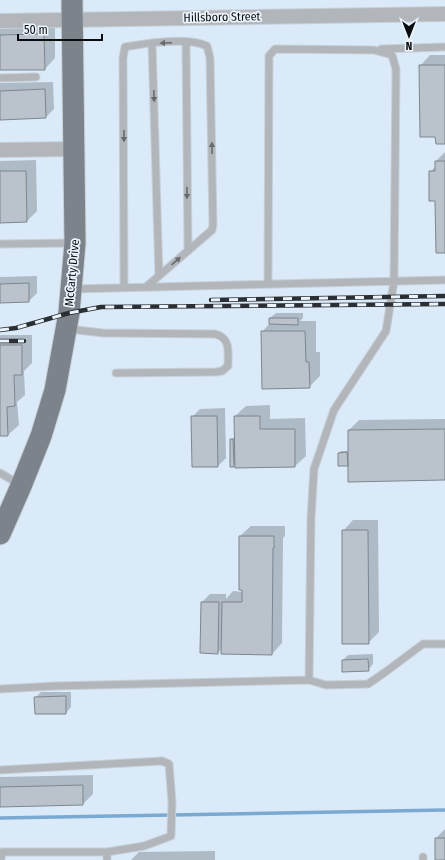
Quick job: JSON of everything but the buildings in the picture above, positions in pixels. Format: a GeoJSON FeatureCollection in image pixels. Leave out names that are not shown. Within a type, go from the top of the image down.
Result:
{"type":"FeatureCollection","features":[{"type":"Feature","properties":{"kind":"main road","name":"McCarty Drive"},"geometry":{"type":"LineString","coordinates":[[2,524],[21,486],[41,436],[55,390],[66,329],[76,243],[72,10]]}},
{"type":"Feature","properties":{"kind":"street","name":"Hillsboro Street"},"geometry":{"type":"LineString","coordinates":[[0,21],[72,10],[445,14]]}},
{"type":"Feature","properties":{"kind":"street"},"geometry":{"type":"LineString","coordinates":[[0,150],[75,149]]}},
{"type":"Feature","properties":{"kind":"lane"},"geometry":{"type":"LineString","coordinates":[[186,42],[188,251]]}},
{"type":"Feature","properties":{"kind":"lane"},"geometry":{"type":"LineString","coordinates":[[152,43],[159,276]]}},
{"type":"Feature","properties":{"kind":"lane"},"geometry":{"type":"LineString","coordinates":[[124,288],[123,58],[125,46],[152,43],[200,43],[207,46],[210,58],[213,226],[212,230],[146,287]]}},
{"type":"Feature","properties":{"kind":"lane"},"geometry":{"type":"LineString","coordinates":[[268,284],[269,56],[275,49],[374,50],[445,48]]}},
{"type":"Feature","properties":{"kind":"lane"},"geometry":{"type":"LineString","coordinates":[[309,680],[311,518],[314,469],[334,410],[386,331],[394,281],[396,68],[392,55],[374,50]]}},
{"type":"Feature","properties":{"kind":"lane"},"geometry":{"type":"LineString","coordinates":[[0,78],[36,77]]}},
{"type":"Feature","properties":{"kind":"lane"},"geometry":{"type":"LineString","coordinates":[[0,244],[76,243]]}},
{"type":"Feature","properties":{"kind":"lane"},"geometry":{"type":"LineString","coordinates":[[71,289],[445,280]]}},
{"type":"Feature","properties":{"kind":"lane"},"geometry":{"type":"LineString","coordinates":[[66,329],[103,333],[214,334],[222,336],[228,346],[228,366],[216,372],[116,373]]}},
{"type":"Feature","properties":{"kind":"lane"},"geometry":{"type":"LineString","coordinates":[[0,473],[21,486]]}},
{"type":"Feature","properties":{"kind":"lane"},"geometry":{"type":"LineString","coordinates":[[0,689],[55,686],[309,680],[326,685],[368,684],[423,644],[445,644]]}},
{"type":"Feature","properties":{"kind":"lane"},"geometry":{"type":"LineString","coordinates":[[0,770],[162,761],[169,764],[172,807],[171,836],[144,846],[107,856],[2,852],[1,860]]}},
{"type":"Feature","properties":{"kind":"shaded area"},"geometry":{"type":"Polygon","coordinates":[[[0,0],[445,0],[445,860],[0,860],[0,0]]]}},
{"type":"Feature","properties":{"kind":"waterway"},"geometry":{"type":"LineString","coordinates":[[0,818],[445,810]]}},
{"type":"Feature","properties":{"kind":"railway"},"geometry":{"type":"LineString","coordinates":[[211,300],[445,296]]}},
{"type":"Feature","properties":{"kind":"railway"},"geometry":{"type":"LineString","coordinates":[[0,330],[16,328],[69,313],[101,307],[445,304]]}},
{"type":"Feature","properties":{"kind":"railway"},"geometry":{"type":"LineString","coordinates":[[0,341],[24,341]]}}]}
